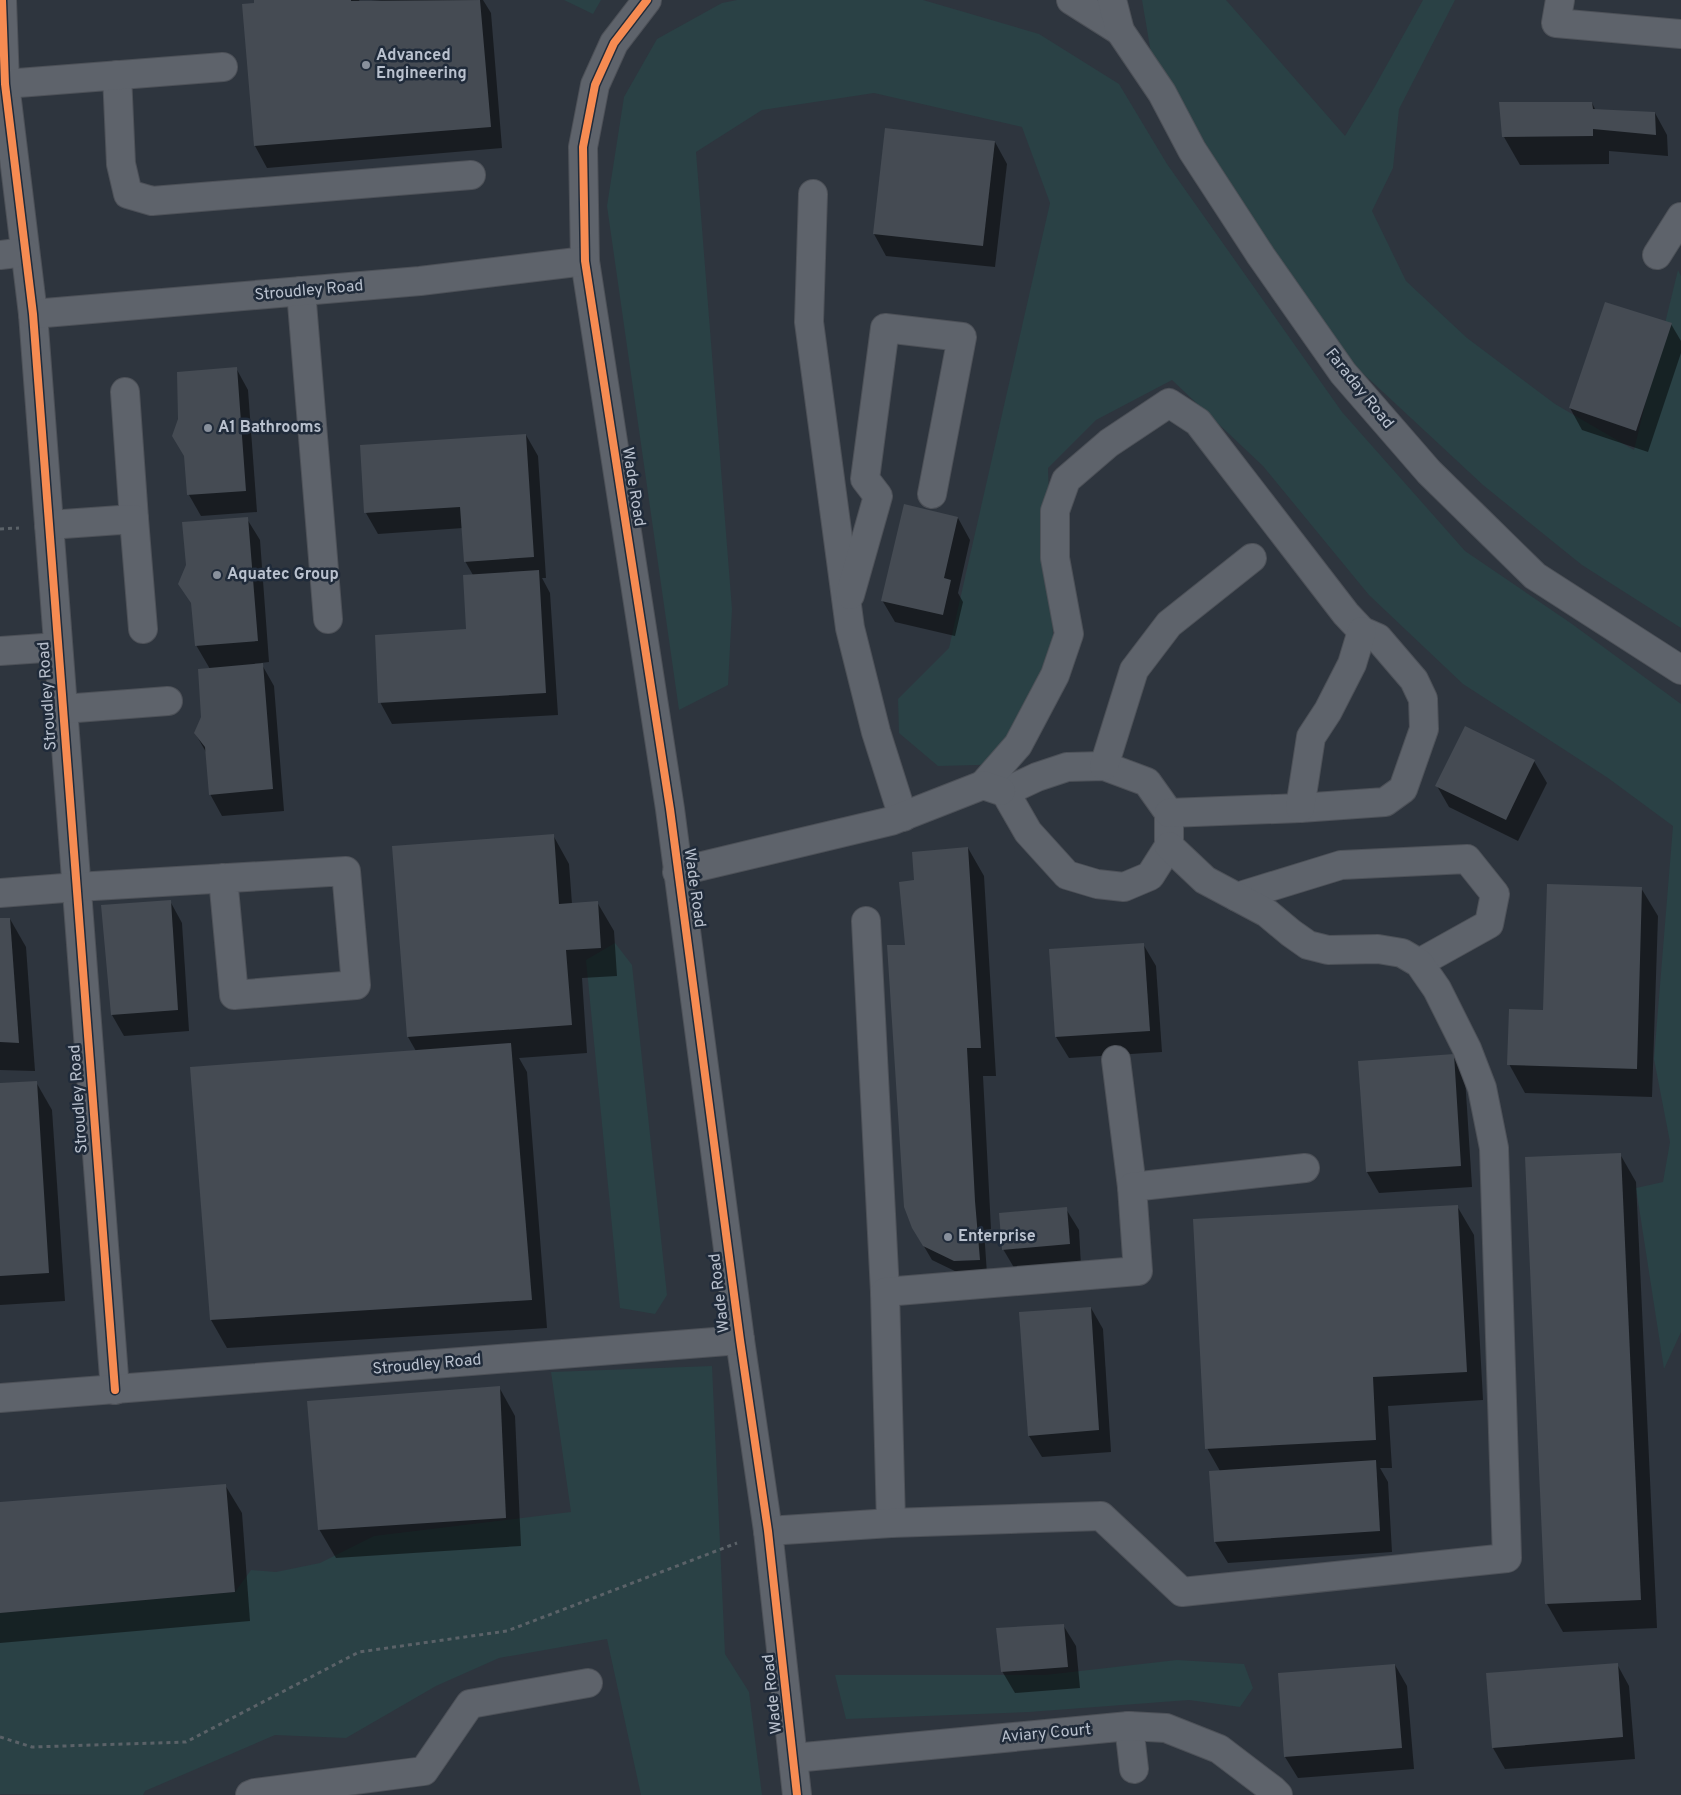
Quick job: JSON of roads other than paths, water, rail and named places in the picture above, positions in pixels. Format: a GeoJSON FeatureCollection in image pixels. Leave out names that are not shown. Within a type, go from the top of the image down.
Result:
{"type":"FeatureCollection","features":[{"type":"Feature","properties":{"kind":"street","name":"Stroudley Road"},"geometry":{"type":"LineString","coordinates":[[2,0],[8,181],[13,254],[33,314],[115,1390]]}},
{"type":"Feature","properties":{"kind":"street","name":"Wade Road"},"geometry":{"type":"LineString","coordinates":[[646,0],[614,43],[595,85],[582,147],[585,261],[670,809],[740,1340],[768,1531],[797,1795]]}},
{"type":"Feature","properties":{"kind":"street","name":"Faraday Road"},"geometry":{"type":"LineString","coordinates":[[1071,0],[1120,31]]}},
{"type":"Feature","properties":{"kind":"street","name":"Faraday Road"},"geometry":{"type":"LineString","coordinates":[[1112,0],[1120,31],[1162,93],[1197,158],[1343,373],[1429,472],[1535,576],[1681,670]]}},
{"type":"Feature","properties":{"kind":"street"},"geometry":{"type":"LineString","coordinates":[[1560,0],[1556,23],[1681,34]]}},
{"type":"Feature","properties":{"kind":"street"},"geometry":{"type":"LineString","coordinates":[[5,84],[223,67]]}},
{"type":"Feature","properties":{"kind":"street"},"geometry":{"type":"LineString","coordinates":[[117,75],[121,164],[128,194],[152,201],[472,174]]}},
{"type":"Feature","properties":{"kind":"street"},"geometry":{"type":"LineString","coordinates":[[814,194],[810,322],[850,628],[876,732],[903,817]]}},
{"type":"Feature","properties":{"kind":"street"},"geometry":{"type":"LineString","coordinates":[[1657,255],[1681,217]]}},
{"type":"Feature","properties":{"kind":"street","name":"Stroudley Road"},"geometry":{"type":"LineString","coordinates":[[33,314],[420,281],[585,261]]}},
{"type":"Feature","properties":{"kind":"street"},"geometry":{"type":"LineString","coordinates":[[301,291],[328,620]]}},
{"type":"Feature","properties":{"kind":"street"},"geometry":{"type":"LineString","coordinates":[[847,606],[878,496],[865,479],[885,328],[962,337],[932,494]]}},
{"type":"Feature","properties":{"kind":"street"},"geometry":{"type":"LineString","coordinates":[[125,392],[143,629]]}},
{"type":"Feature","properties":{"kind":"street"},"geometry":{"type":"LineString","coordinates":[[994,789],[1055,675],[1069,634],[1055,558],[1055,510],[1066,480],[1109,443],[1169,403],[1198,422],[1340,606],[1362,631],[1378,638],[1414,680],[1422,699],[1424,729],[1404,789],[1385,802],[1300,808],[1169,813]]}},
{"type":"Feature","properties":{"kind":"street"},"geometry":{"type":"LineString","coordinates":[[49,525],[134,519]]}},
{"type":"Feature","properties":{"kind":"street"},"geometry":{"type":"LineString","coordinates":[[1104,766],[1134,670],[1169,624],[1252,558]]}},
{"type":"Feature","properties":{"kind":"street"},"geometry":{"type":"LineString","coordinates":[[1300,808],[1311,737],[1328,711],[1352,664],[1362,631]]}},
{"type":"Feature","properties":{"kind":"street"},"geometry":{"type":"LineString","coordinates":[[0,651],[58,647]]}},
{"type":"Feature","properties":{"kind":"street"},"geometry":{"type":"LineString","coordinates":[[63,709],[168,701]]}},
{"type":"Feature","properties":{"kind":"street"},"geometry":{"type":"LineString","coordinates":[[677,872],[891,821],[994,789],[1037,777],[1067,767],[1104,766],[1147,782],[1169,813],[1169,846],[1150,876],[1124,887],[1097,884],[1067,875],[1028,832],[994,789]]}},
{"type":"Feature","properties":{"kind":"street"},"geometry":{"type":"LineString","coordinates":[[768,1531],[891,1523],[1101,1516],[1182,1592],[1506,1558],[1494,1148],[1482,1088],[1467,1049],[1437,989],[1419,964],[1402,952],[1378,949],[1328,950],[1308,945],[1291,934],[1267,913],[1205,880],[1169,846]]}},
{"type":"Feature","properties":{"kind":"street"},"geometry":{"type":"LineString","coordinates":[[1237,898],[1341,865],[1467,859],[1495,894],[1489,924],[1419,964]]}},
{"type":"Feature","properties":{"kind":"street"},"geometry":{"type":"LineString","coordinates":[[0,894],[77,887],[223,878],[346,871],[356,985],[234,995],[223,878]]}},
{"type":"Feature","properties":{"kind":"street"},"geometry":{"type":"LineString","coordinates":[[866,920],[885,1292],[891,1523]]}},
{"type":"Feature","properties":{"kind":"street"},"geometry":{"type":"LineString","coordinates":[[885,1292],[1138,1271],[1132,1187],[1116,1060]]}},
{"type":"Feature","properties":{"kind":"street"},"geometry":{"type":"LineString","coordinates":[[1132,1187],[1305,1168]]}},
{"type":"Feature","properties":{"kind":"street","name":"Stroudley Road"},"geometry":{"type":"LineString","coordinates":[[0,1398],[740,1340]]}},
{"type":"Feature","properties":{"kind":"street"},"geometry":{"type":"LineString","coordinates":[[250,1795],[424,1771],[470,1704],[588,1684]]}},
{"type":"Feature","properties":{"kind":"street"},"geometry":{"type":"LineString","coordinates":[[1129,1726],[1134,1769]]}},
{"type":"Feature","properties":{"kind":"street","name":"Aviary Court"},"geometry":{"type":"LineString","coordinates":[[794,1758],[1129,1726],[1166,1728],[1219,1748],[1278,1795]]}},
{"type":"Feature","properties":{"kind":"place","name":"Advanced Engineering"},"geometry":{"type":"Point","coordinates":[366,65]}},
{"type":"Feature","properties":{"kind":"place","name":"A1 Bathrooms"},"geometry":{"type":"Point","coordinates":[208,428]}},
{"type":"Feature","properties":{"kind":"place","name":"Aquatec Group"},"geometry":{"type":"Point","coordinates":[217,575]}},
{"type":"Feature","properties":{"kind":"place","name":"Enterprise"},"geometry":{"type":"Point","coordinates":[948,1237]}}]}
